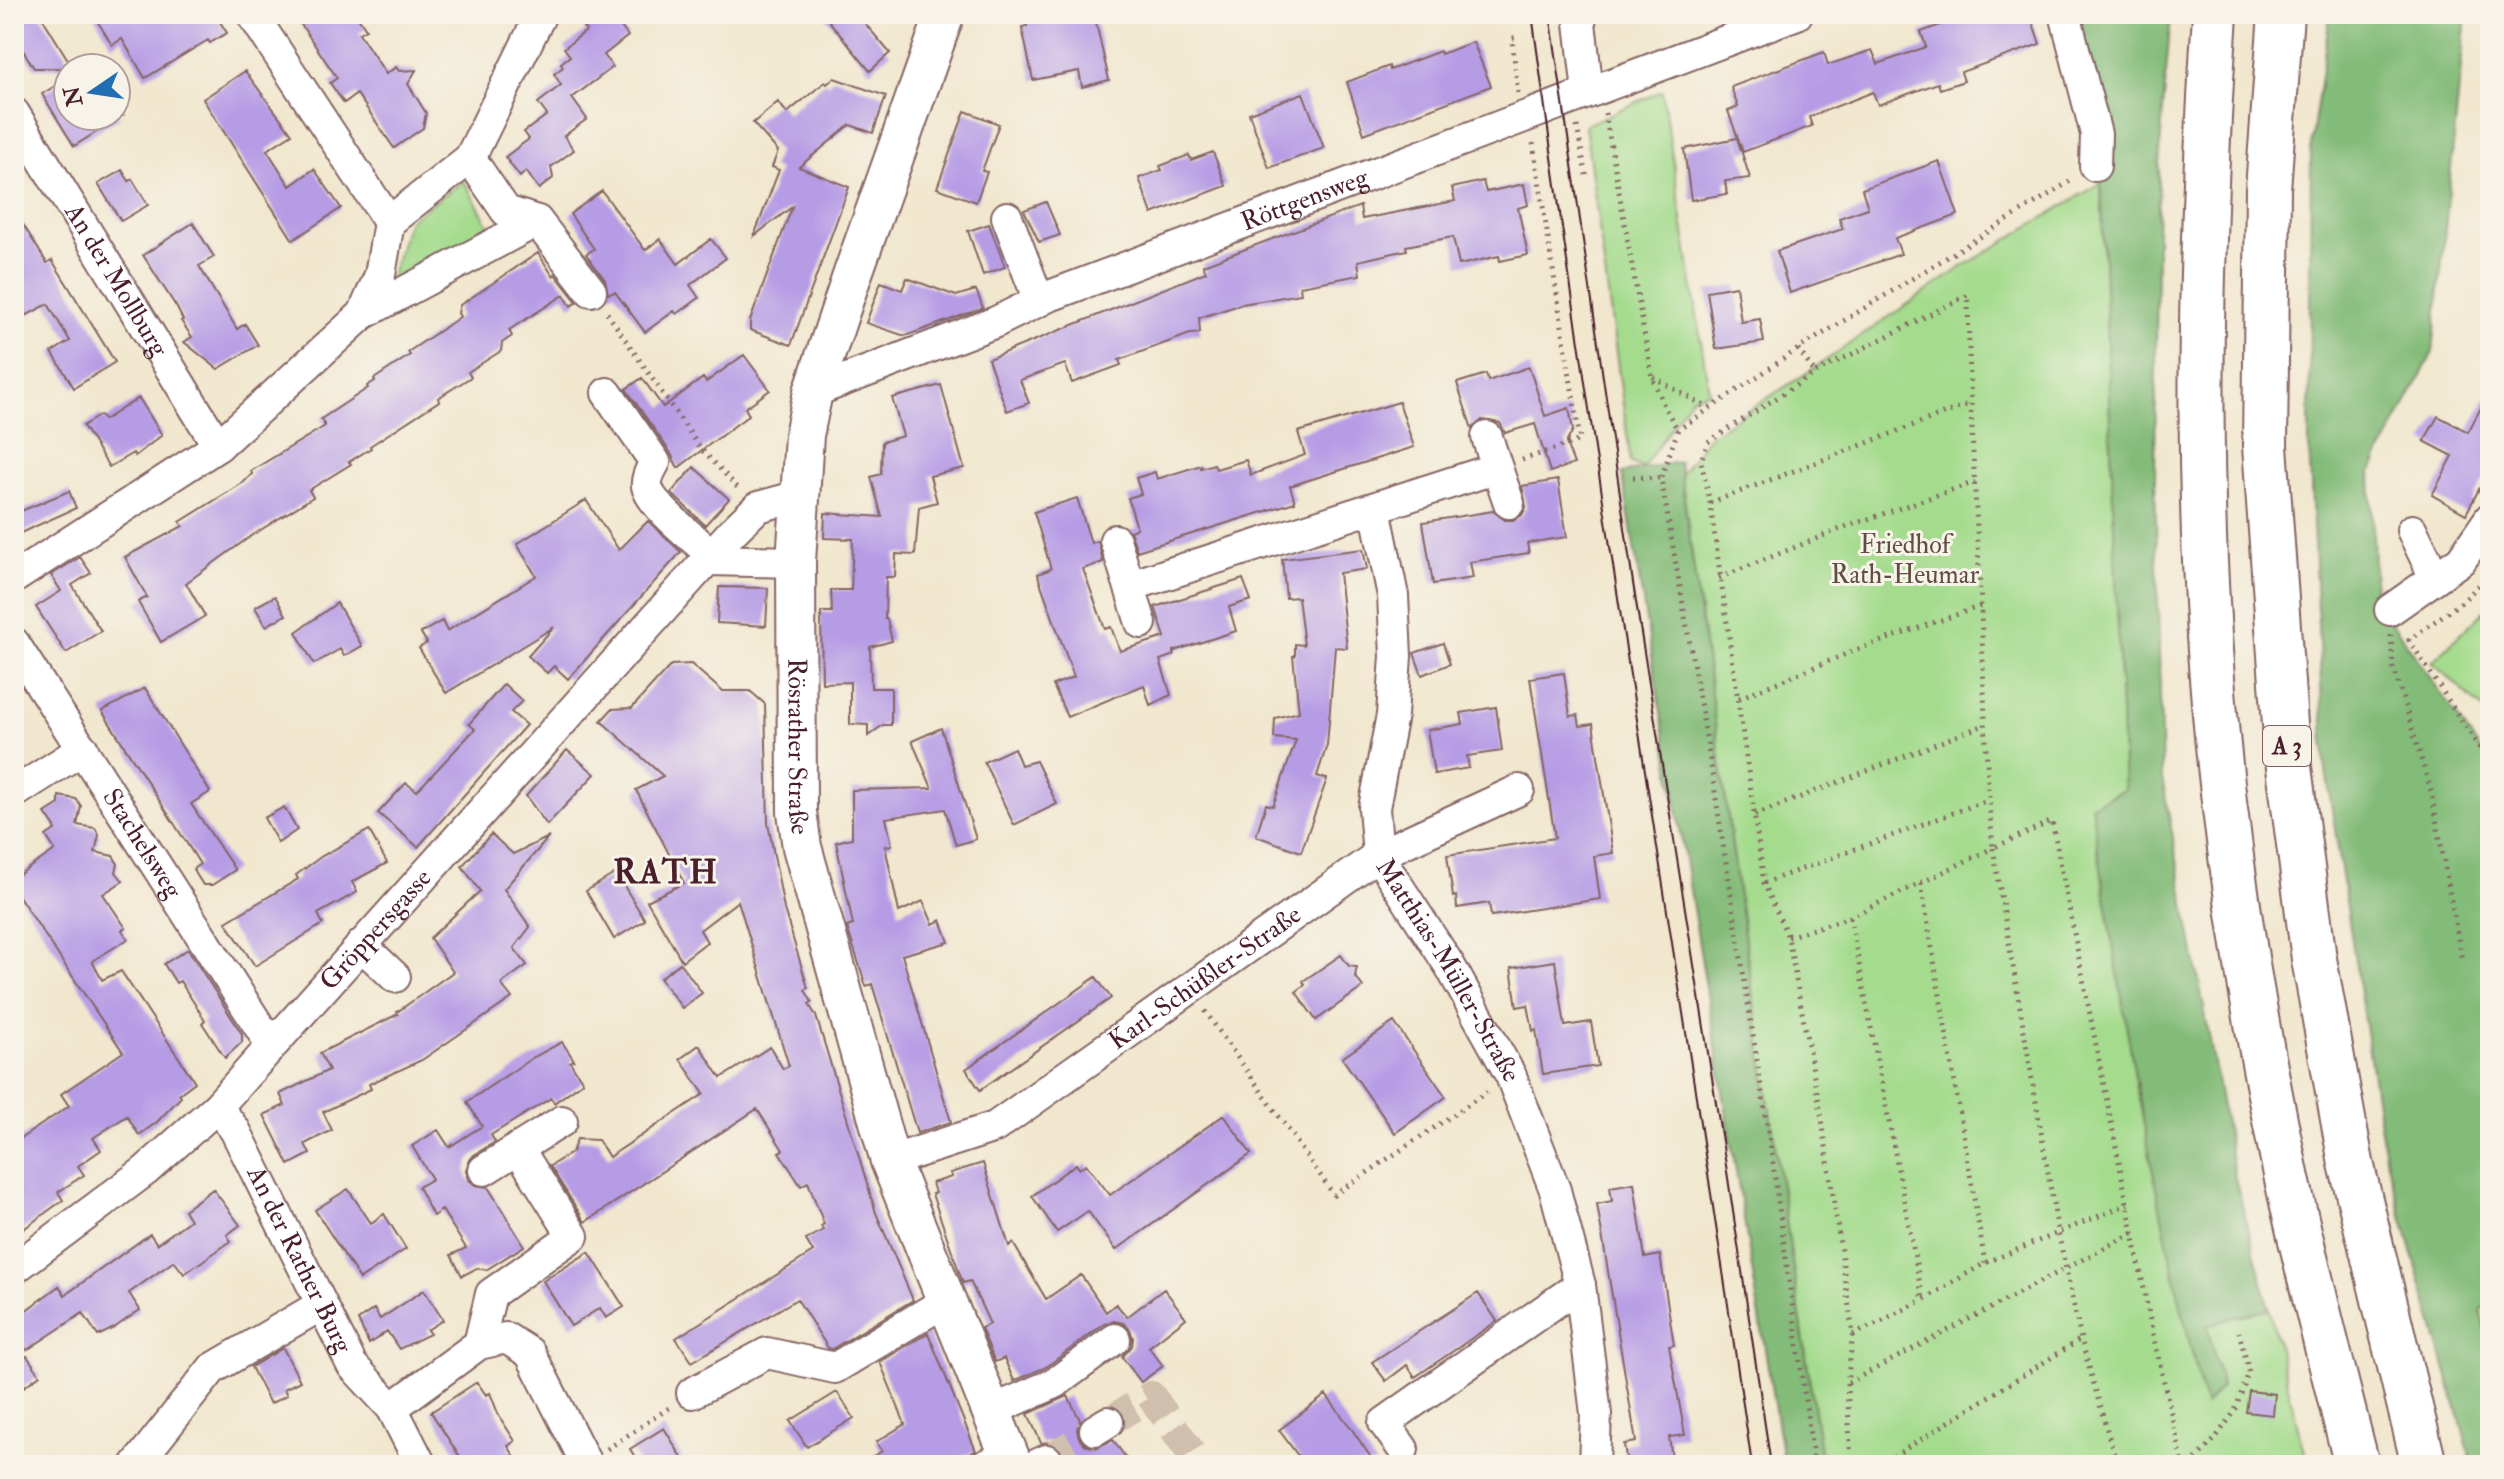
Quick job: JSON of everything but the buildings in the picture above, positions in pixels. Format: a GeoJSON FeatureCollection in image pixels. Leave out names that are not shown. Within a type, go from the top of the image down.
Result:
{"type":"FeatureCollection","features":[{"type":"Feature","properties":{"kind":"highway"},"geometry":{"type":"LineString","coordinates":[[2215,14],[2201,347],[2203,499],[2210,635],[2224,801],[2250,974],[2287,1178],[2357,1465]]}},
{"type":"Feature","properties":{"kind":"highway","name":"A 3"},"geometry":{"type":"LineString","coordinates":[[2281,14],[2268,189],[2265,446],[2287,752],[2314,959],[2351,1163],[2424,1465]]}},
{"type":"Feature","properties":{"kind":"main road","name":"Rösrather Straße"},"geometry":{"type":"LineString","coordinates":[[945,14],[813,392],[804,435],[796,562],[797,812],[802,847],[890,1161],[991,1411],[1018,1462]]}},
{"type":"Feature","properties":{"kind":"street"},"geometry":{"type":"LineString","coordinates":[[252,14],[389,222]]}},
{"type":"Feature","properties":{"kind":"street"},"geometry":{"type":"LineString","coordinates":[[363,314],[380,275],[389,222],[470,158],[541,14]]}},
{"type":"Feature","properties":{"kind":"street"},"geometry":{"type":"LineString","coordinates":[[1579,14],[1587,92]]}},
{"type":"Feature","properties":{"kind":"street","name":"Röttgensweg"},"geometry":{"type":"LineString","coordinates":[[813,392],[996,322],[1039,301],[1797,14]]}},
{"type":"Feature","properties":{"kind":"street"},"geometry":{"type":"LineString","coordinates":[[2065,14],[2096,134],[2095,166]]}},
{"type":"Feature","properties":{"kind":"street","name":"An der Mollburg"},"geometry":{"type":"LineString","coordinates":[[14,113],[218,446]]}},
{"type":"Feature","properties":{"kind":"street"},"geometry":{"type":"LineString","coordinates":[[470,158],[506,211],[537,221],[591,291]]}},
{"type":"Feature","properties":{"kind":"street"},"geometry":{"type":"LineString","coordinates":[[1007,217],[1039,301]]}},
{"type":"Feature","properties":{"kind":"street"},"geometry":{"type":"LineString","coordinates":[[14,578],[218,446],[363,314],[537,221]]}},
{"type":"Feature","properties":{"kind":"street"},"geometry":{"type":"LineString","coordinates":[[607,393],[655,462],[647,486],[652,499],[710,557],[796,562]]}},
{"type":"Feature","properties":{"kind":"street"},"geometry":{"type":"LineString","coordinates":[[1487,437],[1509,503]]}},
{"type":"Feature","properties":{"kind":"street"},"geometry":{"type":"LineString","coordinates":[[1130,586],[1497,468]]}},
{"type":"Feature","properties":{"kind":"street"},"geometry":{"type":"LineString","coordinates":[[758,507],[799,496]]}},
{"type":"Feature","properties":{"kind":"street","name":"Gröppersgasse"},"geometry":{"type":"LineString","coordinates":[[14,1269],[145,1171],[217,1107],[758,507]]}},
{"type":"Feature","properties":{"kind":"street","name":"Matthias-Müller-Straße"},"geometry":{"type":"LineString","coordinates":[[1375,508],[1393,596],[1396,656],[1392,715],[1374,808],[1378,855],[1450,966],[1511,1076],[1555,1190],[1580,1285],[1596,1414],[1594,1465]]}},
{"type":"Feature","properties":{"kind":"street"},"geometry":{"type":"LineString","coordinates":[[2390,610],[2434,576],[2461,560],[2490,518]]}},
{"type":"Feature","properties":{"kind":"street"},"geometry":{"type":"LineString","coordinates":[[2412,530],[2434,576]]}},
{"type":"Feature","properties":{"kind":"street"},"geometry":{"type":"LineString","coordinates":[[1115,540],[1141,623]]}},
{"type":"Feature","properties":{"kind":"street","name":"Stachelsweg"},"geometry":{"type":"LineString","coordinates":[[14,643],[271,1045]]}},
{"type":"Feature","properties":{"kind":"street"},"geometry":{"type":"LineString","coordinates":[[14,793],[83,749]]}},
{"type":"Feature","properties":{"kind":"street","name":"Karl-Schüßler-Straße"},"geometry":{"type":"LineString","coordinates":[[890,1161],[995,1127],[1378,855],[1519,790]]}},
{"type":"Feature","properties":{"kind":"street"},"geometry":{"type":"LineString","coordinates":[[361,945],[395,977]]}},
{"type":"Feature","properties":{"kind":"street","name":"An der Rather Burg"},"geometry":{"type":"LineString","coordinates":[[217,1107],[235,1130],[352,1365],[392,1408],[421,1465]]}},
{"type":"Feature","properties":{"kind":"street"},"geometry":{"type":"LineString","coordinates":[[484,1170],[562,1121]]}},
{"type":"Feature","properties":{"kind":"street"},"geometry":{"type":"LineString","coordinates":[[479,1344],[491,1294],[573,1236],[518,1148]]}},
{"type":"Feature","properties":{"kind":"street"},"geometry":{"type":"LineString","coordinates":[[1403,1449],[1384,1423],[1580,1285]]}},
{"type":"Feature","properties":{"kind":"street"},"geometry":{"type":"LineString","coordinates":[[692,1393],[767,1353],[835,1368],[946,1301]]}},
{"type":"Feature","properties":{"kind":"street"},"geometry":{"type":"LineString","coordinates":[[136,1465],[212,1369],[321,1305]]}},
{"type":"Feature","properties":{"kind":"street"},"geometry":{"type":"LineString","coordinates":[[392,1408],[479,1344],[506,1338],[530,1353],[587,1464]]}},
{"type":"Feature","properties":{"kind":"street"},"geometry":{"type":"LineString","coordinates":[[991,1411],[1055,1383],[1115,1339]]}},
{"type":"Feature","properties":{"kind":"path"},"geometry":{"type":"LineString","coordinates":[[1497,468],[1580,440],[1512,38],[1520,37]]}},
{"type":"Feature","properties":{"kind":"path"},"geometry":{"type":"LineString","coordinates":[[1587,92],[1587,180]]}},
{"type":"Feature","properties":{"kind":"path"},"geometry":{"type":"LineString","coordinates":[[1587,92],[1652,377],[1678,430]]}},
{"type":"Feature","properties":{"kind":"path"},"geometry":{"type":"LineString","coordinates":[[1814,1465],[1772,1156],[1709,754],[1661,478],[1678,430],[1708,408],[2095,166]]}},
{"type":"Feature","properties":{"kind":"path"},"geometry":{"type":"LineString","coordinates":[[591,291],[701,449],[758,507]]}},
{"type":"Feature","properties":{"kind":"path"},"geometry":{"type":"LineString","coordinates":[[1851,1465],[1847,1384],[1853,1335],[1822,1119],[1788,937],[1764,883],[1710,503],[1701,461],[1708,442],[1815,373],[1968,295],[1969,404],[1993,848],[2058,1232],[2081,1339],[2117,1465]]}},
{"type":"Feature","properties":{"kind":"path"},"geometry":{"type":"LineString","coordinates":[[1798,349],[1815,373]]}},
{"type":"Feature","properties":{"kind":"path"},"geometry":{"type":"LineString","coordinates":[[1652,377],[1708,408]]}},
{"type":"Feature","properties":{"kind":"path"},"geometry":{"type":"LineString","coordinates":[[1710,503],[1969,404]]}},
{"type":"Feature","properties":{"kind":"path"},"geometry":{"type":"LineString","coordinates":[[1633,477],[1661,478]]}},
{"type":"Feature","properties":{"kind":"path"},"geometry":{"type":"LineString","coordinates":[[1719,578],[1845,527],[1975,482]]}},
{"type":"Feature","properties":{"kind":"path"},"geometry":{"type":"LineString","coordinates":[[2490,574],[2463,601],[2409,640],[2490,764]]}},
{"type":"Feature","properties":{"kind":"path"},"geometry":{"type":"LineString","coordinates":[[1738,698],[1856,650],[1981,606]]}},
{"type":"Feature","properties":{"kind":"path"},"geometry":{"type":"LineString","coordinates":[[2390,610],[2393,666],[2431,791],[2462,960]]}},
{"type":"Feature","properties":{"kind":"path"},"geometry":{"type":"LineString","coordinates":[[1755,815],[1984,725]]}},
{"type":"Feature","properties":{"kind":"path"},"geometry":{"type":"LineString","coordinates":[[1764,883],[1989,800]]}},
{"type":"Feature","properties":{"kind":"path"},"geometry":{"type":"LineString","coordinates":[[1788,937],[1850,917],[2052,821],[2133,1233],[2183,1465]]}},
{"type":"Feature","properties":{"kind":"path"},"geometry":{"type":"LineString","coordinates":[[1921,883],[1985,1263]]}},
{"type":"Feature","properties":{"kind":"path"},"geometry":{"type":"LineString","coordinates":[[1850,917],[1923,1300]]}},
{"type":"Feature","properties":{"kind":"path"},"geometry":{"type":"LineString","coordinates":[[1191,990],[1334,1195],[1511,1076]]}},
{"type":"Feature","properties":{"kind":"path"},"geometry":{"type":"LineString","coordinates":[[1853,1335],[1923,1300],[1985,1263],[2128,1204]]}},
{"type":"Feature","properties":{"kind":"path"},"geometry":{"type":"LineString","coordinates":[[1847,1384],[2133,1233]]}},
{"type":"Feature","properties":{"kind":"path"},"geometry":{"type":"LineString","coordinates":[[2190,1465],[2214,1440],[2235,1411],[2249,1372],[2239,1332]]}},
{"type":"Feature","properties":{"kind":"path"},"geometry":{"type":"LineString","coordinates":[[1880,1465],[2081,1339]]}},
{"type":"Feature","properties":{"kind":"path"},"geometry":{"type":"LineString","coordinates":[[587,1464],[692,1393]]}},
{"type":"Feature","properties":{"kind":"path"},"geometry":{"type":"LineString","coordinates":[[2093,1465],[2113,1452]]}},
{"type":"Feature","properties":{"kind":"green space"},"geometry":{"type":"Polygon","coordinates":[[[2077,14],[2171,14],[2160,147],[2157,234],[2155,478],[2162,778],[2235,1178],[2269,1308],[2207,1325],[2222,1387],[2205,1405],[2155,1181],[2127,1031],[2091,805],[2124,790],[2101,183],[2105,134],[2077,14]]]}},
{"type":"Feature","properties":{"kind":"green space"},"geometry":{"type":"Polygon","coordinates":[[[2330,14],[2466,14],[2433,352],[2371,472],[2375,598],[2490,764],[2490,1300],[2481,1311],[2490,1355],[2490,1465],[2473,1465],[2385,1156],[2325,764],[2309,444],[2311,145],[2330,14]]]}},
{"type":"Feature","properties":{"kind":"green space"},"geometry":{"type":"Polygon","coordinates":[[[1662,91],[1709,392],[1691,397],[1643,468],[1631,463],[1585,125],[1662,91]]]}},
{"type":"Feature","properties":{"kind":"green space"},"geometry":{"type":"Polygon","coordinates":[[[464,181],[492,231],[388,285],[409,220],[464,181]]]}},
{"type":"Feature","properties":{"kind":"green space","name":"Friedhof Rath-Heumar"},"geometry":{"type":"Polygon","coordinates":[[[2101,183],[2135,1085],[2222,1387],[2206,1325],[2269,1308],[2307,1465],[1822,1465],[1746,948],[1681,474],[1709,436],[1962,267],[2101,183]]]}},
{"type":"Feature","properties":{"kind":"green space"},"geometry":{"type":"Polygon","coordinates":[[[1679,462],[1822,1465],[1784,1465],[1622,473],[1679,462]]]}},
{"type":"Feature","properties":{"kind":"green space"},"geometry":{"type":"Polygon","coordinates":[[[2490,605],[2490,716],[2432,662],[2490,605]]]}},
{"type":"Feature","properties":{"kind":"tunnel"},"geometry":{"type":"LineString","coordinates":[[1108,1422],[1151,1396],[1200,1465]]}},
{"type":"Feature","properties":{"kind":"tunnel"},"geometry":{"type":"LineString","coordinates":[[1047,1460],[1095,1430]]}},
{"type":"Feature","properties":{"kind":"tram line"},"geometry":{"type":"LineString","coordinates":[[1532,14],[1584,377],[1752,1465]]}},
{"type":"Feature","properties":{"kind":"tram line"},"geometry":{"type":"LineString","coordinates":[[1550,14],[1633,583],[1771,1465]]}},
{"type":"Feature","properties":{"kind":"district","name":"RATH"},"geometry":{"type":"Point","coordinates":[666,872]}}]}
